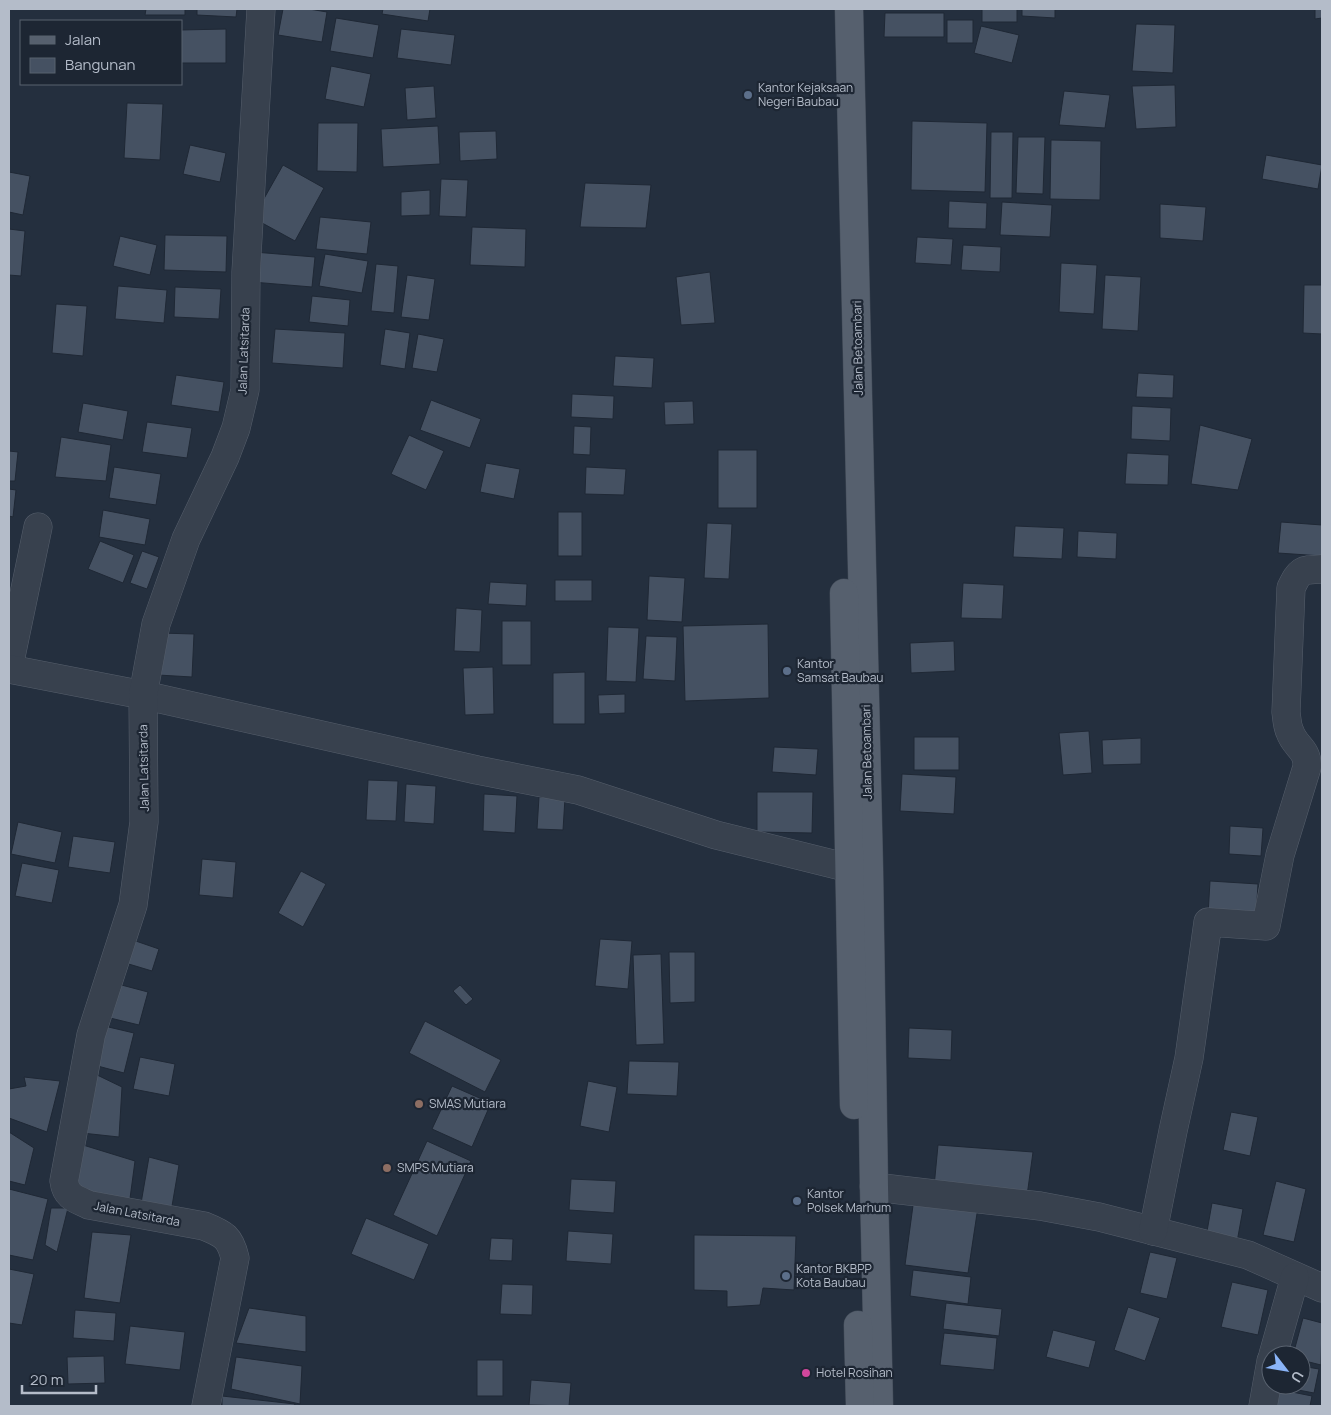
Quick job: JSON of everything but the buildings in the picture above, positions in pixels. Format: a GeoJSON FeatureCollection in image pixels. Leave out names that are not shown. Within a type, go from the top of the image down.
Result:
{"type":"FeatureCollection","features":[{"type":"Feature","properties":{"kind":"main road","name":"Jalan Betoambari"},"geometry":{"type":"LineString","coordinates":[[830,9],[869,858],[879,1406]]}},
{"type":"Feature","properties":{"kind":"main road","name":"Jalan Betoambari"},"geometry":{"type":"LineString","coordinates":[[849,9],[852,519],[849,868],[860,1406]]}},
{"type":"Feature","properties":{"kind":"street","name":"Jalan Latsitarda"},"geometry":{"type":"LineString","coordinates":[[206,1406],[235,1258],[228,1239],[219,1232],[204,1226],[89,1205],[72,1197],[65,1191],[64,1181],[91,1035],[133,905],[144,822],[143,695],[156,624],[186,539],[225,457],[236,428],[245,390],[246,272],[261,9]]}},
{"type":"Feature","properties":{"kind":"street"},"geometry":{"type":"LineString","coordinates":[[38,527],[9,668],[143,695],[477,770],[578,790],[716,836],[849,868]]}},
{"type":"Feature","properties":{"kind":"street"},"geometry":{"type":"LineString","coordinates":[[1153,1231],[1189,1058],[1208,922],[1266,926],[1280,855],[1307,767],[1307,759],[1304,752],[1289,732],[1286,712],[1291,588],[1297,575],[1306,570],[1322,569]]}},
{"type":"Feature","properties":{"kind":"street"},"geometry":{"type":"LineString","coordinates":[[874,1187],[1040,1206],[1099,1217],[1248,1255],[1322,1288]]}},
{"type":"Feature","properties":{"kind":"street"},"geometry":{"type":"LineString","coordinates":[[1276,1345],[1295,1277]]}},
{"type":"Feature","properties":{"kind":"place","name":"Kantor Kejaksaan Negeri Baubau"},"geometry":{"type":"Point","coordinates":[748,95]}},
{"type":"Feature","properties":{"kind":"place","name":"Kantor Samsat Baubau"},"geometry":{"type":"Point","coordinates":[787,671]}},
{"type":"Feature","properties":{"kind":"place","name":"SMAS Mutiara"},"geometry":{"type":"Point","coordinates":[419,1104]}},
{"type":"Feature","properties":{"kind":"place","name":"SMPS Mutiara"},"geometry":{"type":"Point","coordinates":[387,1168]}},
{"type":"Feature","properties":{"kind":"place","name":"Kantor Polsek Marhum"},"geometry":{"type":"Point","coordinates":[797,1201]}},
{"type":"Feature","properties":{"kind":"place","name":"Kantor BKBPP Kota Baubau"},"geometry":{"type":"Point","coordinates":[786,1276]}},
{"type":"Feature","properties":{"kind":"place","name":"Hotel Rosihan"},"geometry":{"type":"Point","coordinates":[806,1373]}}]}
